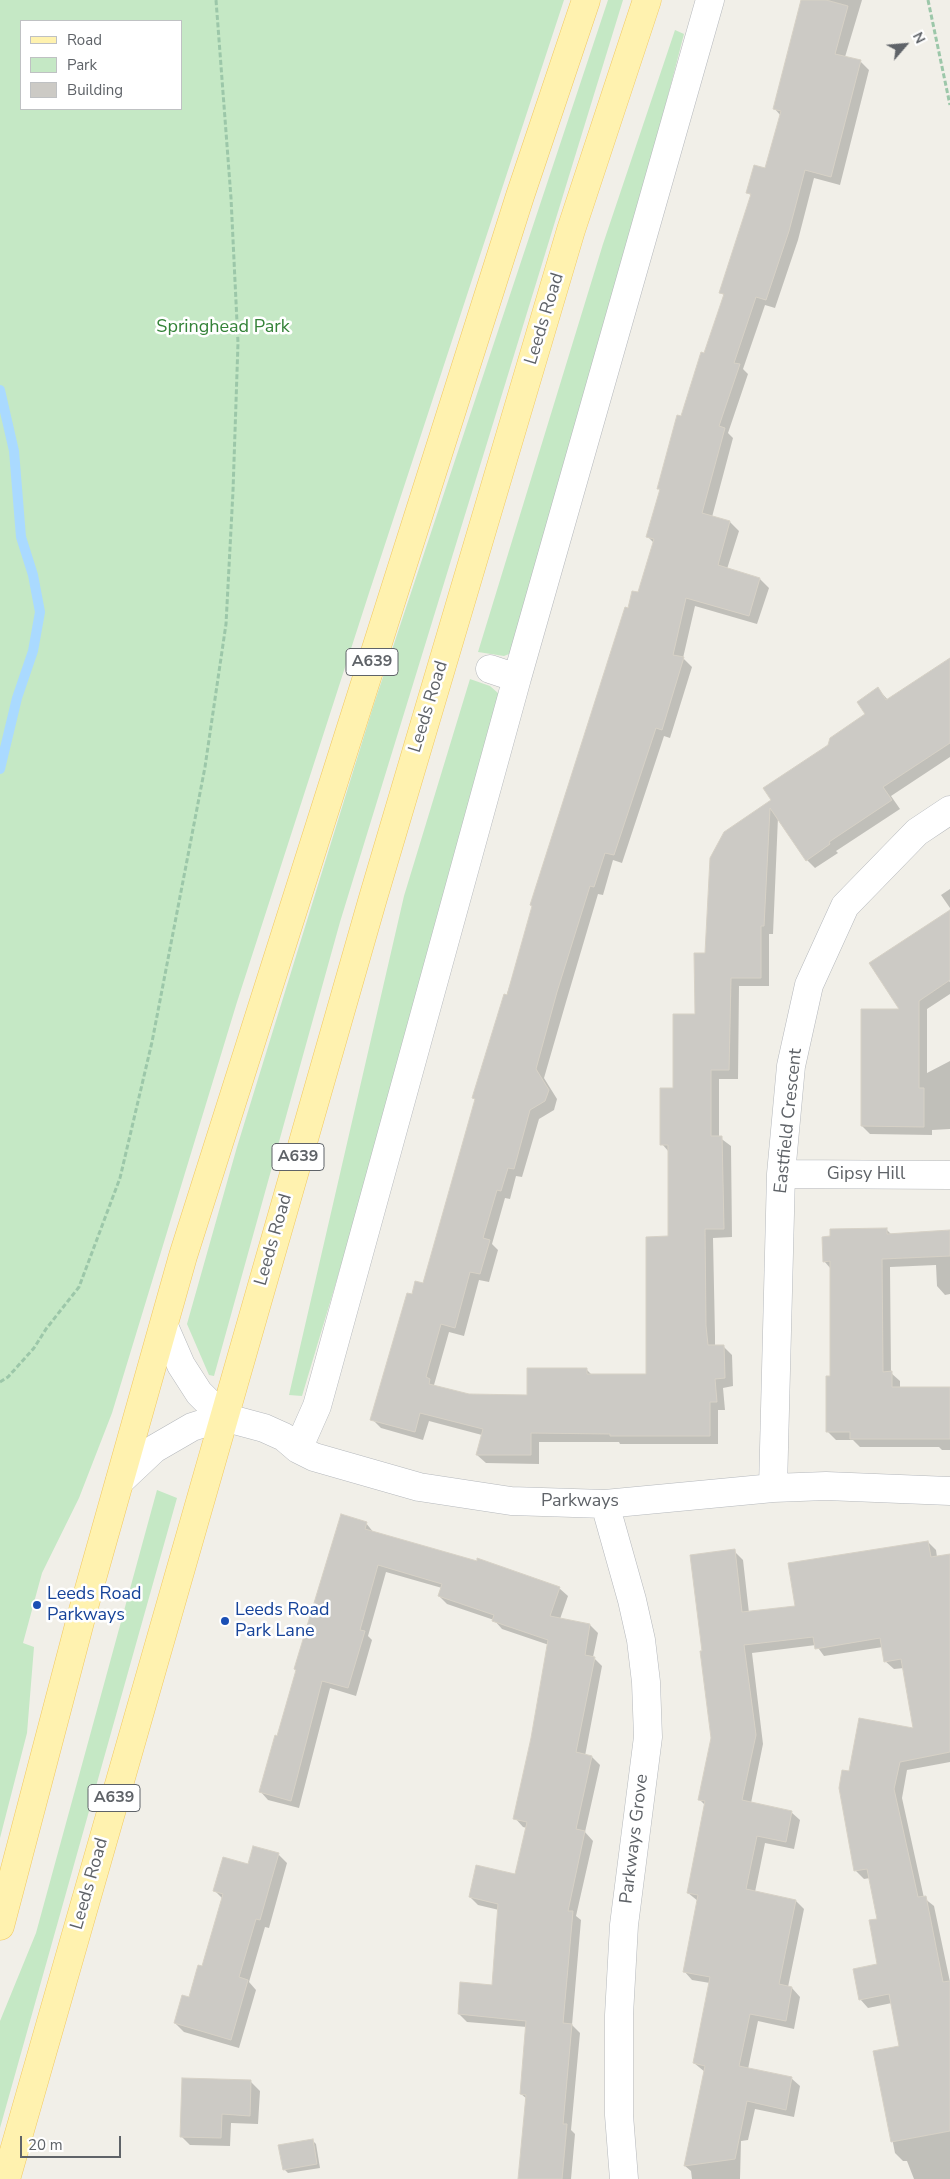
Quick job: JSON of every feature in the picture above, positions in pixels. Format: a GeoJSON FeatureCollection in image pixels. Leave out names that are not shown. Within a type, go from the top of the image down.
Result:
{"type":"FeatureCollection","features":[{"type":"Feature","properties":{"kind":"main road","name":"A639"},"geometry":{"type":"LineString","coordinates":[[0,1926],[183,1256],[517,206],[586,0]]}},
{"type":"Feature","properties":{"kind":"main road","name":"Leeds Road"},"geometry":{"type":"LineString","coordinates":[[6,2179],[373,898],[566,249],[646,0]]}},
{"type":"Feature","properties":{"kind":"street"},"geometry":{"type":"LineString","coordinates":[[298,1449],[317,1406],[517,678],[710,0]]}},
{"type":"Feature","properties":{"kind":"street"},"geometry":{"type":"LineString","coordinates":[[490,669],[517,678]]}},
{"type":"Feature","properties":{"kind":"street","name":"Eastfield Crescent"},"geometry":{"type":"LineString","coordinates":[[773,1488],[781,1174],[791,1066],[809,985],[845,906],[918,832],[950,810]]}},
{"type":"Feature","properties":{"kind":"street","name":"Gipsy Hill"},"geometry":{"type":"LineString","coordinates":[[781,1174],[950,1175]]}},
{"type":"Feature","properties":{"kind":"street"},"geometry":{"type":"LineString","coordinates":[[120,1481],[154,1449],[192,1427],[223,1417],[200,1393],[181,1365],[164,1326]]}},
{"type":"Feature","properties":{"kind":"street","name":"Parkways"},"geometry":{"type":"LineString","coordinates":[[223,1417],[264,1428],[284,1437],[298,1449],[314,1457],[419,1487],[511,1501],[605,1504],[773,1488],[826,1486],[950,1491]]}},
{"type":"Feature","properties":{"kind":"street","name":"Parkways Grove"},"geometry":{"type":"LineString","coordinates":[[605,1504],[632,1600],[641,1640],[646,1682],[648,1737],[624,1925],[619,2015],[619,2115],[624,2179]]}},
{"type":"Feature","properties":{"kind":"path"},"geometry":{"type":"LineString","coordinates":[[0,1382],[8,1377],[34,1348],[79,1287],[120,1178],[152,1042],[207,757],[226,624],[234,491],[238,344],[231,198],[216,0]]}},
{"type":"Feature","properties":{"kind":"path"},"geometry":{"type":"LineString","coordinates":[[928,0],[950,105]]}},
{"type":"Feature","properties":{"kind":"green space","name":"Springhead Park"},"geometry":{"type":"Polygon","coordinates":[[[0,0],[564,0],[237,1002],[112,1413],[79,1498],[42,1573],[23,1643],[34,1647],[27,1733],[0,1838],[0,0]]]}},
{"type":"Feature","properties":{"kind":"green space"},"geometry":{"type":"Polygon","coordinates":[[[608,0],[623,0],[340,922],[214,1376],[209,1375],[187,1324],[237,1147],[373,707],[608,0]]]}},
{"type":"Feature","properties":{"kind":"green space"},"geometry":{"type":"Polygon","coordinates":[[[675,30],[684,34],[628,250],[514,652],[504,656],[478,652],[603,244],[675,30]]]}},
{"type":"Feature","properties":{"kind":"green space"},"geometry":{"type":"Polygon","coordinates":[[[470,679],[490,686],[498,693],[499,699],[364,1189],[302,1396],[289,1395],[404,896],[470,679]]]}},
{"type":"Feature","properties":{"kind":"green space"},"geometry":{"type":"Polygon","coordinates":[[[157,1490],[177,1498],[0,2128],[0,2021],[36,1933],[157,1490]]]}},
{"type":"Feature","properties":{"kind":"building"},"geometry":{"type":"Polygon","coordinates":[[[801,0],[826,0],[848,6],[835,54],[861,60],[831,177],[805,170],[789,231],[766,300],[756,297],[734,363],[740,364],[719,426],[725,428],[702,513],[730,521],[718,565],[760,578],[749,616],[686,598],[673,655],[684,657],[662,730],[656,728],[614,855],[605,853],[594,887],[590,886],[557,992],[536,1069],[549,1090],[545,1101],[530,1110],[514,1169],[508,1168],[501,1191],[497,1190],[483,1238],[490,1240],[480,1274],[470,1272],[455,1328],[441,1324],[426,1377],[430,1379],[429,1384],[469,1394],[527,1395],[527,1368],[587,1368],[587,1374],[646,1374],[646,1237],[668,1236],[668,1145],[660,1145],[660,1088],[673,1088],[673,1014],[695,1014],[694,953],[705,953],[710,858],[724,832],[771,800],[763,788],[828,745],[830,738],[865,714],[857,702],[878,687],[886,700],[950,658],[950,743],[883,787],[892,800],[829,842],[830,844],[806,861],[770,808],[764,926],[761,926],[761,978],[731,978],[729,1070],[711,1070],[711,1136],[722,1136],[724,1229],[705,1229],[706,1326],[708,1345],[724,1345],[725,1378],[715,1379],[717,1402],[710,1402],[710,1436],[610,1436],[610,1434],[531,1433],[531,1455],[476,1455],[483,1429],[420,1413],[415,1432],[370,1420],[407,1293],[412,1294],[415,1281],[423,1283],[475,1099],[472,1098],[504,994],[507,995],[532,906],[530,905],[625,607],[628,608],[632,591],[638,592],[654,539],[646,537],[660,489],[657,489],[677,415],[681,416],[701,352],[704,353],[724,294],[719,293],[751,194],[746,193],[754,165],[765,168],[781,111],[773,109],[801,0]]]}},
{"type":"Feature","properties":{"kind":"building"},"geometry":{"type":"Polygon","coordinates":[[[950,910],[950,980],[919,1001],[919,1088],[924,1088],[924,1127],[861,1126],[861,1009],[899,1009],[869,963],[950,910]]]}},
{"type":"Feature","properties":{"kind":"building"},"geometry":{"type":"Polygon","coordinates":[[[887,1228],[887,1234],[950,1230],[950,1256],[882,1259],[883,1372],[892,1371],[892,1387],[950,1387],[950,1439],[850,1439],[850,1432],[826,1432],[826,1376],[830,1376],[830,1261],[823,1262],[822,1237],[830,1236],[830,1229],[887,1228]]]}},
{"type":"Feature","properties":{"kind":"building"},"geometry":{"type":"Polygon","coordinates":[[[341,1514],[367,1522],[365,1529],[477,1561],[477,1558],[560,1587],[550,1616],[590,1624],[585,1655],[595,1657],[576,1752],[592,1756],[576,1829],[585,1831],[568,1911],[573,1911],[563,2023],[572,2024],[563,2124],[567,2124],[562,2179],[518,2179],[526,2095],[520,2094],[526,2021],[458,2014],[460,1982],[492,1985],[498,1904],[469,1897],[476,1865],[515,1874],[527,1822],[513,1819],[531,1738],[548,1640],[492,1621],[494,1615],[438,1596],[442,1584],[378,1565],[360,1630],[365,1631],[348,1688],[322,1681],[291,1801],[259,1792],[341,1514]]]}},
{"type":"Feature","properties":{"kind":"building"},"geometry":{"type":"Polygon","coordinates":[[[928,1541],[931,1557],[950,1554],[950,1752],[900,1762],[894,1789],[918,1897],[926,1896],[943,1982],[950,1981],[950,2131],[891,2142],[873,2051],[899,2046],[889,1994],[859,2000],[853,1969],[877,1964],[869,1920],[877,1919],[867,1869],[854,1871],[839,1788],[842,1770],[849,1771],[859,1718],[913,1728],[901,1659],[884,1662],[880,1638],[815,1649],[813,1637],[744,1645],[756,1735],[742,1800],[792,1811],[786,1842],[757,1836],[746,1889],[796,1900],[779,1984],[792,1987],[786,2021],[750,2014],[739,2066],[792,2077],[786,2110],[747,2101],[735,2159],[684,2166],[705,2066],[693,2063],[710,1977],[683,1972],[698,1895],[687,1893],[705,1801],[698,1800],[711,1738],[690,1555],[735,1549],[742,1612],[795,1606],[788,1563],[928,1541]]]}},
{"type":"Feature","properties":{"kind":"building"},"geometry":{"type":"Polygon","coordinates":[[[253,1846],[279,1853],[260,1920],[256,1919],[239,1977],[248,1980],[231,2040],[174,2023],[182,1995],[189,1997],[198,1965],[202,1966],[223,1894],[213,1891],[223,1857],[248,1864],[253,1846]]]}},
{"type":"Feature","properties":{"kind":"building"},"geometry":{"type":"Polygon","coordinates":[[[182,2078],[251,2080],[250,2116],[222,2114],[221,2138],[180,2137],[182,2078]]]}},
{"type":"Feature","properties":{"kind":"building"},"geometry":{"type":"Polygon","coordinates":[[[313,2139],[317,2164],[283,2170],[278,2145],[313,2139]]]}},
{"type":"Feature","properties":{"kind":"waterway"},"geometry":{"type":"LineString","coordinates":[[0,390],[14,451],[21,537],[33,575],[40,612],[33,651],[17,698],[0,769]]}},
{"type":"Feature","properties":{"kind":"place","name":"Leeds Road Parkways"},"geometry":{"type":"Point","coordinates":[37,1605]}},
{"type":"Feature","properties":{"kind":"place","name":"Leeds Road Park Lane"},"geometry":{"type":"Point","coordinates":[225,1621]}}]}
